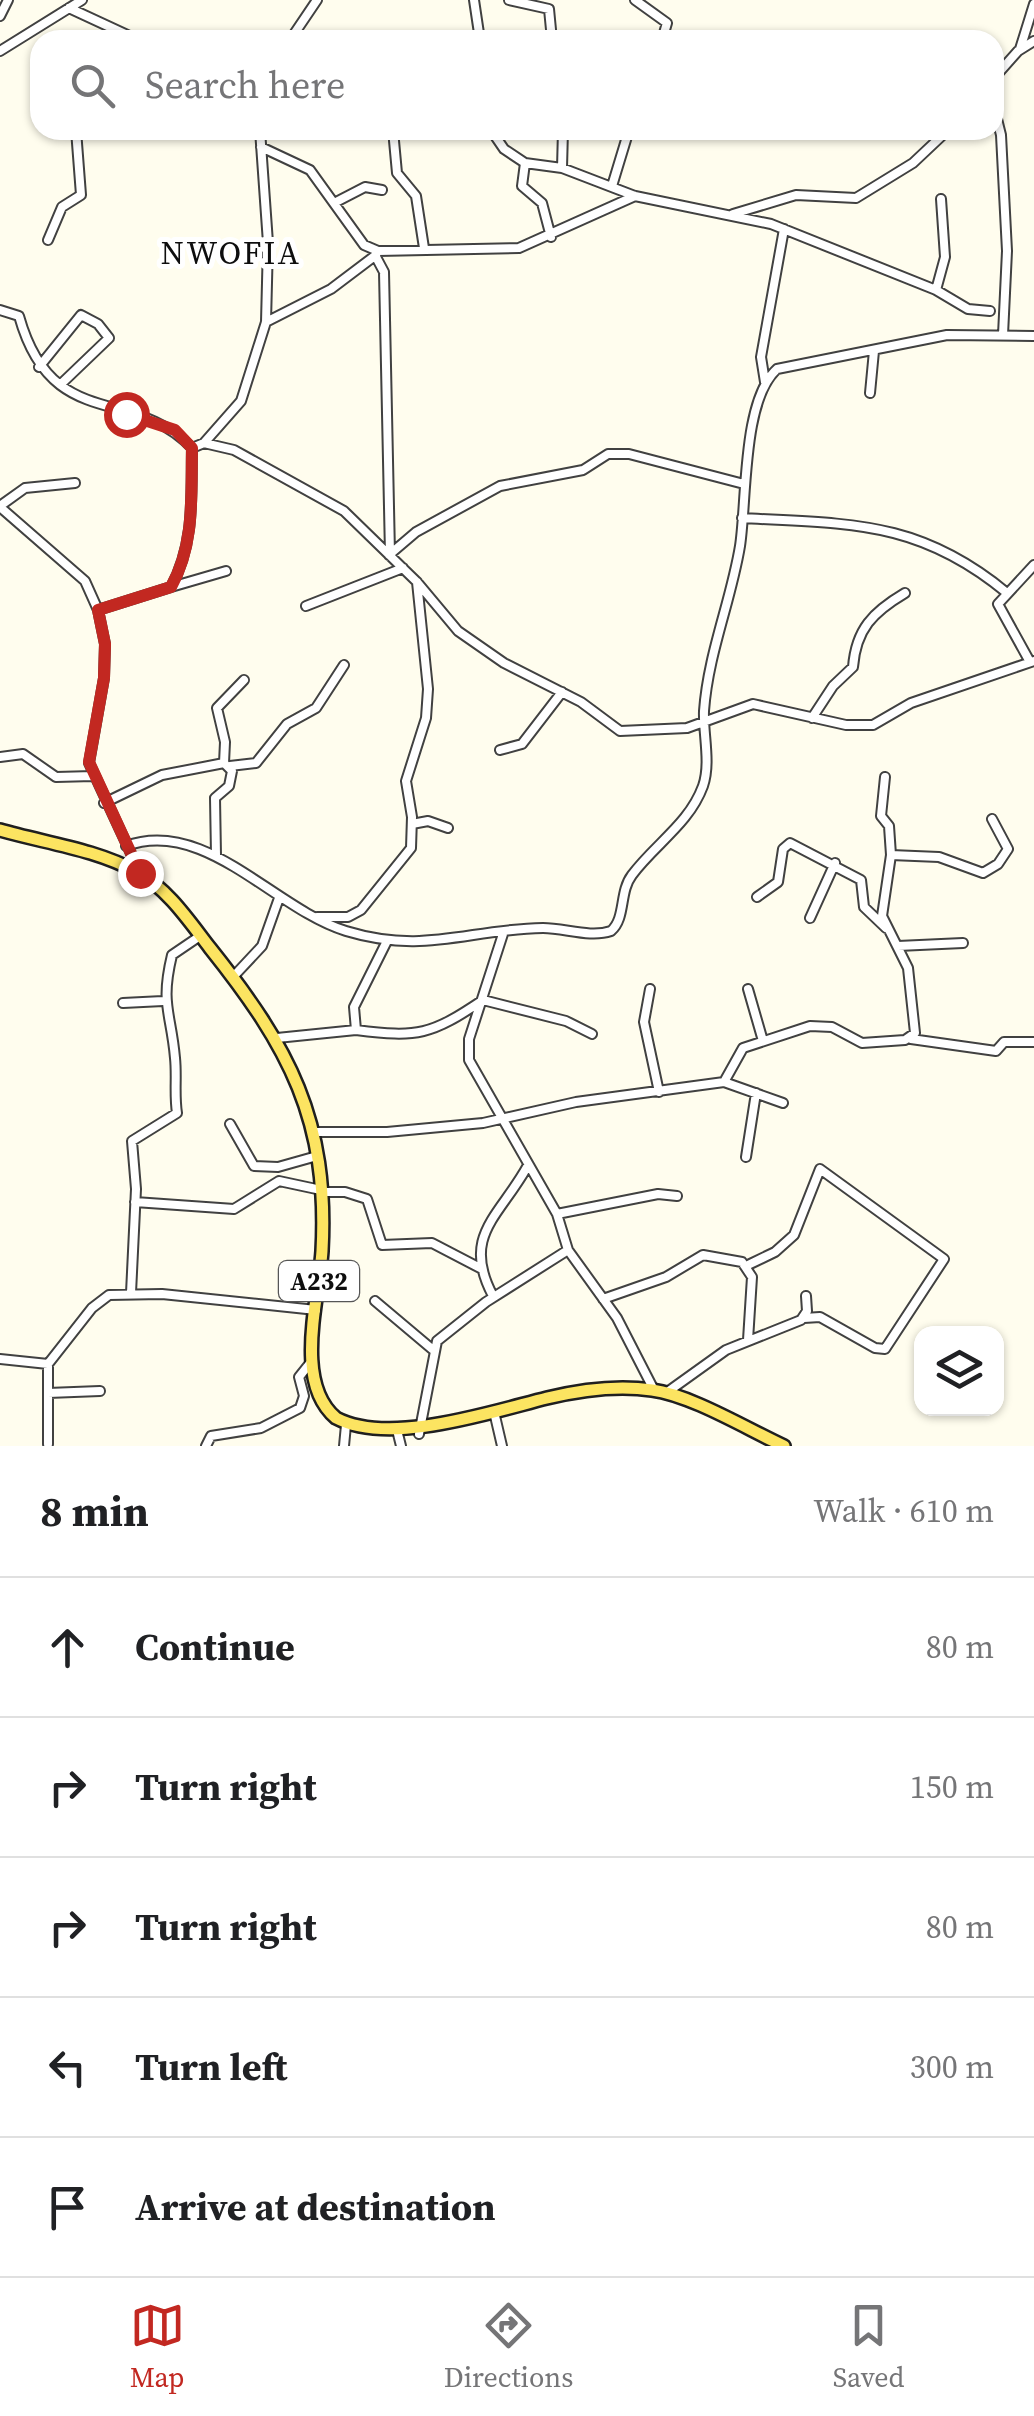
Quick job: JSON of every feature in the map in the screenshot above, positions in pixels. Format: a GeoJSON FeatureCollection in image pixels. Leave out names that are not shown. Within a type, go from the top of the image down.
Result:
{"type":"FeatureCollection","features":[{"type":"Feature","properties":{"kind":"main road","name":"A232"},"geometry":{"type":"LineString","coordinates":[[0,830],[102,857],[140,873],[164,893],[200,936],[277,1038],[313,1132],[317,1156],[321,1191],[314,1359],[320,1395],[326,1408],[346,1425]]}},
{"type":"Feature","properties":{"kind":"main road"},"geometry":{"type":"LineString","coordinates":[[346,1425],[399,1440],[566,1394],[660,1391],[784,1446]]}},
{"type":"Feature","properties":{"kind":"street"},"geometry":{"type":"LineString","coordinates":[[0,16],[8,0]]}},
{"type":"Feature","properties":{"kind":"street"},"geometry":{"type":"LineString","coordinates":[[36,30],[82,0]]}},
{"type":"Feature","properties":{"kind":"street"},"geometry":{"type":"LineString","coordinates":[[297,30],[317,0]]}},
{"type":"Feature","properties":{"kind":"street"},"geometry":{"type":"LineString","coordinates":[[474,0],[478,30]]}},
{"type":"Feature","properties":{"kind":"street"},"geometry":{"type":"LineString","coordinates":[[508,0],[549,9],[551,30]]}},
{"type":"Feature","properties":{"kind":"street"},"geometry":{"type":"LineString","coordinates":[[635,0],[667,23],[665,30]]}},
{"type":"Feature","properties":{"kind":"street"},"geometry":{"type":"LineString","coordinates":[[1020,49],[1034,4]]}},
{"type":"Feature","properties":{"kind":"street"},"geometry":{"type":"LineString","coordinates":[[69,8],[116,30]]}},
{"type":"Feature","properties":{"kind":"street"},"geometry":{"type":"LineString","coordinates":[[0,51],[30,34]]}},
{"type":"Feature","properties":{"kind":"street"},"geometry":{"type":"LineString","coordinates":[[1004,67],[1020,49],[1034,41]]}},
{"type":"Feature","properties":{"kind":"street"},"geometry":{"type":"LineString","coordinates":[[48,240],[62,207],[81,195],[77,140]]}},
{"type":"Feature","properties":{"kind":"street"},"geometry":{"type":"LineString","coordinates":[[192,448],[204,443],[241,400],[266,322],[268,242],[261,140]]}},
{"type":"Feature","properties":{"kind":"street"},"geometry":{"type":"LineString","coordinates":[[394,140],[397,173],[416,196],[424,248]]}},
{"type":"Feature","properties":{"kind":"street"},"geometry":{"type":"LineString","coordinates":[[498,140],[525,164],[562,168],[635,196],[784,229],[936,290],[968,309],[990,311]]}},
{"type":"Feature","properties":{"kind":"street"},"geometry":{"type":"LineString","coordinates":[[562,168],[563,140]]}},
{"type":"Feature","properties":{"kind":"street"},"geometry":{"type":"LineString","coordinates":[[612,186],[627,140]]}},
{"type":"Feature","properties":{"kind":"street"},"geometry":{"type":"LineString","coordinates":[[728,216],[801,194],[856,198],[912,164],[937,140]]}},
{"type":"Feature","properties":{"kind":"street"},"geometry":{"type":"LineString","coordinates":[[1001,140],[1008,252],[1003,336]]}},
{"type":"Feature","properties":{"kind":"street"},"geometry":{"type":"LineString","coordinates":[[261,147],[310,170],[374,252],[384,272],[389,555]]}},
{"type":"Feature","properties":{"kind":"street"},"geometry":{"type":"LineString","coordinates":[[525,164],[522,186],[542,203],[550,237]]}},
{"type":"Feature","properties":{"kind":"street"},"geometry":{"type":"LineString","coordinates":[[336,202],[366,187],[382,190]]}},
{"type":"Feature","properties":{"kind":"street"},"geometry":{"type":"LineString","coordinates":[[266,322],[331,290],[374,252],[424,248],[500,250],[550,237],[635,196]]}},
{"type":"Feature","properties":{"kind":"street"},"geometry":{"type":"LineString","coordinates":[[936,290],[945,258],[941,199]]}},
{"type":"Feature","properties":{"kind":"street"},"geometry":{"type":"LineString","coordinates":[[126,846],[146,839],[164,840],[216,855],[313,917],[387,941],[440,942],[545,928],[604,934],[618,925],[630,877],[685,820],[704,783],[706,702],[740,546],[744,484],[765,383],[761,357],[784,229]]}},
{"type":"Feature","properties":{"kind":"street"},"geometry":{"type":"LineString","coordinates":[[0,310],[19,316],[27,346],[40,368],[61,384],[89,402],[175,430],[192,448],[190,534],[171,587]]}},
{"type":"Feature","properties":{"kind":"street"},"geometry":{"type":"LineString","coordinates":[[40,368],[81,316],[98,324],[109,338],[61,384]]}},
{"type":"Feature","properties":{"kind":"street"},"geometry":{"type":"LineString","coordinates":[[765,383],[777,369],[947,335],[1034,336]]}},
{"type":"Feature","properties":{"kind":"street"},"geometry":{"type":"LineString","coordinates":[[870,393],[874,350]]}},
{"type":"Feature","properties":{"kind":"street"},"geometry":{"type":"LineString","coordinates":[[204,443],[234,450],[344,511],[417,582],[458,631],[620,731],[687,728],[753,704],[812,718],[873,725],[911,703],[1032,661],[998,604],[1034,565]]}},
{"type":"Feature","properties":{"kind":"street"},"geometry":{"type":"LineString","coordinates":[[389,555],[416,532],[500,486],[517,479],[583,470],[608,454],[629,454],[744,484]]}},
{"type":"Feature","properties":{"kind":"street"},"geometry":{"type":"LineString","coordinates":[[75,483],[25,488],[2,510],[85,581],[98,610],[105,644],[104,678],[90,744],[93,776],[140,873]]}},
{"type":"Feature","properties":{"kind":"street"},"geometry":{"type":"LineString","coordinates":[[742,518],[860,525],[906,534],[966,562],[1006,593]]}},
{"type":"Feature","properties":{"kind":"street"},"geometry":{"type":"LineString","coordinates":[[306,606],[403,568]]}},
{"type":"Feature","properties":{"kind":"street"},"geometry":{"type":"LineString","coordinates":[[98,610],[226,571]]}},
{"type":"Feature","properties":{"kind":"street"},"geometry":{"type":"LineString","coordinates":[[313,917],[348,917],[361,910],[411,848],[406,781],[426,718],[428,689],[417,582]]}},
{"type":"Feature","properties":{"kind":"street"},"geometry":{"type":"LineString","coordinates":[[812,718],[833,686],[853,667],[855,644],[874,613],[904,594]]}},
{"type":"Feature","properties":{"kind":"street"},"geometry":{"type":"LineString","coordinates":[[104,803],[162,776],[226,764],[256,763],[287,724],[316,708],[344,665]]}},
{"type":"Feature","properties":{"kind":"street"},"geometry":{"type":"LineString","coordinates":[[216,855],[215,798],[228,786],[225,742],[217,708],[244,680]]}},
{"type":"Feature","properties":{"kind":"street"},"geometry":{"type":"LineString","coordinates":[[500,750],[522,744],[562,692]]}},
{"type":"Feature","properties":{"kind":"street"},"geometry":{"type":"LineString","coordinates":[[0,757],[24,754],[56,778],[93,776]]}},
{"type":"Feature","properties":{"kind":"street"},"geometry":{"type":"LineString","coordinates":[[885,777],[881,816],[891,836],[892,855],[882,904],[886,928]]}},
{"type":"Feature","properties":{"kind":"street"},"geometry":{"type":"LineString","coordinates":[[892,855],[940,857],[987,871],[1008,848],[992,819]]}},
{"type":"Feature","properties":{"kind":"street"},"geometry":{"type":"LineString","coordinates":[[412,824],[428,821],[448,828]]}},
{"type":"Feature","properties":{"kind":"street"},"geometry":{"type":"LineString","coordinates":[[757,898],[778,882],[787,844],[835,863],[861,880],[864,908],[886,928],[908,968],[916,1023],[912,1038]]}},
{"type":"Feature","properties":{"kind":"street"},"geometry":{"type":"LineString","coordinates":[[810,918],[835,863]]}},
{"type":"Feature","properties":{"kind":"street"},"geometry":{"type":"LineString","coordinates":[[234,977],[262,946],[279,898]]}},
{"type":"Feature","properties":{"kind":"street"},"geometry":{"type":"LineString","coordinates":[[503,934],[467,1048],[468,1060],[557,1214],[568,1250],[603,1298],[660,1391],[726,1350],[804,1318],[820,1317],[875,1348],[889,1347],[944,1259],[820,1168],[794,1235],[748,1266],[703,1255],[666,1277],[603,1298]]}},
{"type":"Feature","properties":{"kind":"street"},"geometry":{"type":"LineString","coordinates":[[130,1293],[135,1202],[132,1141],[177,1114],[172,1086],[176,1062],[163,1002],[172,955],[200,936]]}},
{"type":"Feature","properties":{"kind":"street"},"geometry":{"type":"LineString","coordinates":[[356,1030],[354,1008],[387,941]]}},
{"type":"Feature","properties":{"kind":"street"},"geometry":{"type":"LineString","coordinates":[[898,946],[963,943]]}},
{"type":"Feature","properties":{"kind":"street"},"geometry":{"type":"LineString","coordinates":[[650,989],[644,1022],[659,1092]]}},
{"type":"Feature","properties":{"kind":"street"},"geometry":{"type":"LineString","coordinates":[[748,990],[763,1041]]}},
{"type":"Feature","properties":{"kind":"street"},"geometry":{"type":"LineString","coordinates":[[277,1038],[356,1030],[386,1035],[434,1031],[483,1000],[566,1021],[592,1034]]}},
{"type":"Feature","properties":{"kind":"street"},"geometry":{"type":"LineString","coordinates":[[123,1003],[163,1002]]}},
{"type":"Feature","properties":{"kind":"street"},"geometry":{"type":"LineString","coordinates":[[724,1082],[739,1051],[824,1026],[862,1043],[912,1038],[996,1050],[1004,1042],[1034,1042]]}},
{"type":"Feature","properties":{"kind":"street"},"geometry":{"type":"LineString","coordinates":[[313,1132],[387,1132],[503,1120],[576,1102],[724,1082],[784,1103]]}},
{"type":"Feature","properties":{"kind":"street"},"geometry":{"type":"LineString","coordinates":[[746,1157],[756,1093]]}},
{"type":"Feature","properties":{"kind":"street"},"geometry":{"type":"LineString","coordinates":[[230,1124],[254,1166],[278,1167],[317,1156]]}},
{"type":"Feature","properties":{"kind":"street"},"geometry":{"type":"LineString","coordinates":[[494,1296],[482,1269],[482,1234],[528,1168]]}},
{"type":"Feature","properties":{"kind":"street"},"geometry":{"type":"LineString","coordinates":[[135,1202],[234,1208],[279,1180],[321,1191],[345,1192],[367,1199],[382,1245],[432,1243],[482,1269]]}},
{"type":"Feature","properties":{"kind":"street"},"geometry":{"type":"LineString","coordinates":[[557,1214],[658,1194],[678,1196]]}},
{"type":"Feature","properties":{"kind":"street"},"geometry":{"type":"LineString","coordinates":[[419,1434],[432,1349],[494,1296],[568,1250]]}},
{"type":"Feature","properties":{"kind":"street"},"geometry":{"type":"LineString","coordinates":[[748,1266],[752,1284],[748,1340]]}},
{"type":"Feature","properties":{"kind":"street"},"geometry":{"type":"LineString","coordinates":[[48,1444],[48,1364],[92,1308],[108,1295],[130,1293],[316,1310]]}},
{"type":"Feature","properties":{"kind":"street"},"geometry":{"type":"LineString","coordinates":[[804,1318],[806,1296]]}},
{"type":"Feature","properties":{"kind":"street"},"geometry":{"type":"LineString","coordinates":[[376,1301],[432,1349]]}},
{"type":"Feature","properties":{"kind":"street"},"geometry":{"type":"LineString","coordinates":[[0,1359],[48,1364]]}},
{"type":"Feature","properties":{"kind":"street"},"geometry":{"type":"LineString","coordinates":[[206,1446],[210,1436],[261,1428],[300,1408],[304,1396],[300,1377],[314,1359]]}},
{"type":"Feature","properties":{"kind":"street"},"geometry":{"type":"LineString","coordinates":[[48,1393],[100,1391]]}},
{"type":"Feature","properties":{"kind":"street"},"geometry":{"type":"LineString","coordinates":[[495,1416],[502,1446]]}},
{"type":"Feature","properties":{"kind":"street"},"geometry":{"type":"LineString","coordinates":[[344,1446],[346,1425]]}},
{"type":"Feature","properties":{"kind":"street"},"geometry":{"type":"LineString","coordinates":[[389,1446],[399,1440]]}},
{"type":"Feature","properties":{"kind":"district","name":"NWOFIA"},"geometry":{"type":"Point","coordinates":[231,253]}},
{"type":"Feature","properties":{"kind":"route"},"geometry":{"type":"LineString","coordinates":[[126,414],[175,430],[192,448],[188,544],[171,587],[98,610],[105,644],[104,678],[89,762],[104,803],[140,873]]}}]}
